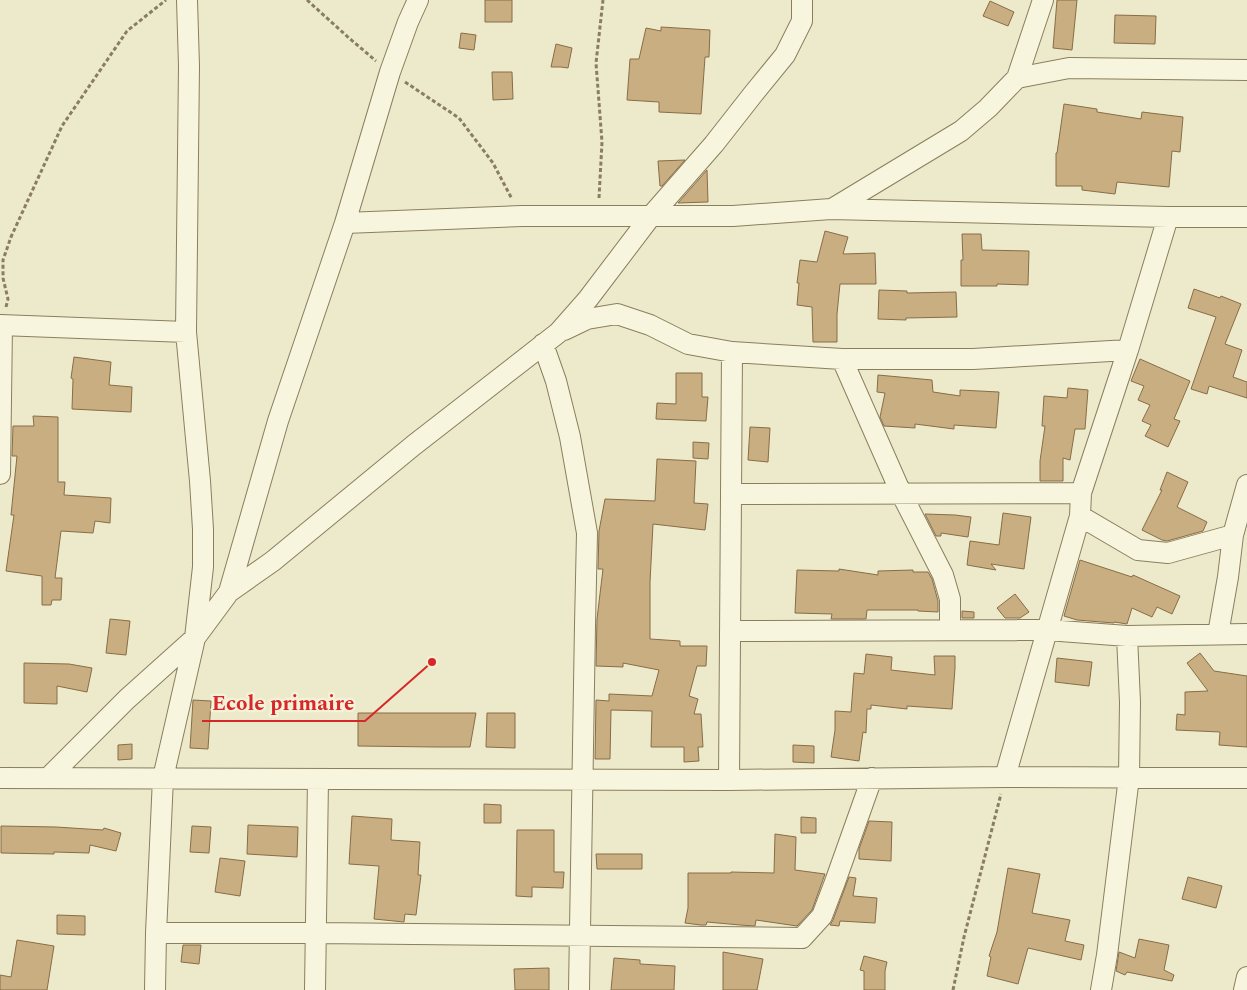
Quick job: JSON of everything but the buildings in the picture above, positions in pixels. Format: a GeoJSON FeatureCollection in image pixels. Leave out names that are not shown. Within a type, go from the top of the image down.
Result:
{"type":"FeatureCollection","features":[{"type":"Feature","properties":{"kind":"street"},"geometry":{"type":"LineString","coordinates":[[155,990],[163,778],[194,638],[203,566],[200,481],[186,332],[189,66],[187,0]]}},
{"type":"Feature","properties":{"kind":"street"},"geometry":{"type":"LineString","coordinates":[[229,592],[278,421],[344,223],[390,72],[418,0]]}},
{"type":"Feature","properties":{"kind":"street"},"geometry":{"type":"LineString","coordinates":[[579,990],[587,533],[570,437],[556,381],[551,339],[588,299],[651,216],[714,144],[786,55],[802,21],[802,0]]}},
{"type":"Feature","properties":{"kind":"street"},"geometry":{"type":"LineString","coordinates":[[832,209],[961,131],[988,108],[1017,78],[1043,0]]}},
{"type":"Feature","properties":{"kind":"street"},"geometry":{"type":"LineString","coordinates":[[1017,78],[1069,68],[1247,70]]}},
{"type":"Feature","properties":{"kind":"street"},"geometry":{"type":"LineString","coordinates":[[344,223],[522,216],[734,216],[832,209],[1168,217],[1247,217]]}},
{"type":"Feature","properties":{"kind":"street"},"geometry":{"type":"LineString","coordinates":[[1005,777],[1080,516],[1081,493],[1128,350],[1168,217]]}},
{"type":"Feature","properties":{"kind":"street"},"geometry":{"type":"LineString","coordinates":[[49,778],[127,699],[194,638],[229,592],[274,562],[414,445],[551,339],[587,319],[617,314],[650,325],[688,344],[732,352],[842,359],[973,359],[1128,350]]}},
{"type":"Feature","properties":{"kind":"street"},"geometry":{"type":"LineString","coordinates":[[0,474],[1,325],[186,332]]}},
{"type":"Feature","properties":{"kind":"street"},"geometry":{"type":"LineString","coordinates":[[729,780],[732,352]]}},
{"type":"Feature","properties":{"kind":"street"},"geometry":{"type":"LineString","coordinates":[[842,359],[901,493],[943,575],[950,599],[950,630]]}},
{"type":"Feature","properties":{"kind":"street"},"geometry":{"type":"LineString","coordinates":[[1218,634],[1233,535],[1247,485]]}},
{"type":"Feature","properties":{"kind":"street"},"geometry":{"type":"LineString","coordinates":[[731,494],[1081,493]]}},
{"type":"Feature","properties":{"kind":"street"},"geometry":{"type":"LineString","coordinates":[[1080,516],[1138,550],[1168,553],[1233,535]]}},
{"type":"Feature","properties":{"kind":"street"},"geometry":{"type":"LineString","coordinates":[[730,631],[1047,630],[1127,636],[1247,634]]}},
{"type":"Feature","properties":{"kind":"street"},"geometry":{"type":"LineString","coordinates":[[1101,990],[1129,777],[1130,702],[1127,636]]}},
{"type":"Feature","properties":{"kind":"street"},"geometry":{"type":"LineString","coordinates":[[0,778],[729,780],[1005,777],[1247,778]]}},
{"type":"Feature","properties":{"kind":"street"},"geometry":{"type":"LineString","coordinates":[[156,933],[802,938],[822,916],[872,778]]}},
{"type":"Feature","properties":{"kind":"street"},"geometry":{"type":"LineString","coordinates":[[315,990],[318,779]]}},
{"type":"Feature","properties":{"kind":"street"},"geometry":{"type":"LineString","coordinates":[[1244,990],[1247,977]]}},
{"type":"Feature","properties":{"kind":"path"},"geometry":{"type":"LineString","coordinates":[[1,325],[8,299],[3,278],[2,260],[62,126],[127,31],[166,0]]}},
{"type":"Feature","properties":{"kind":"path"},"geometry":{"type":"LineString","coordinates":[[307,0],[390,72],[459,118],[493,163],[522,216]]}},
{"type":"Feature","properties":{"kind":"path"},"geometry":{"type":"LineString","coordinates":[[598,216],[602,142],[596,63],[604,0]]}},
{"type":"Feature","properties":{"kind":"path"},"geometry":{"type":"LineString","coordinates":[[953,990],[964,937],[1005,777]]}},
{"type":"Feature","properties":{"kind":"place","name":"Ecole primaire"},"geometry":{"type":"Point","coordinates":[432,662]}}]}
